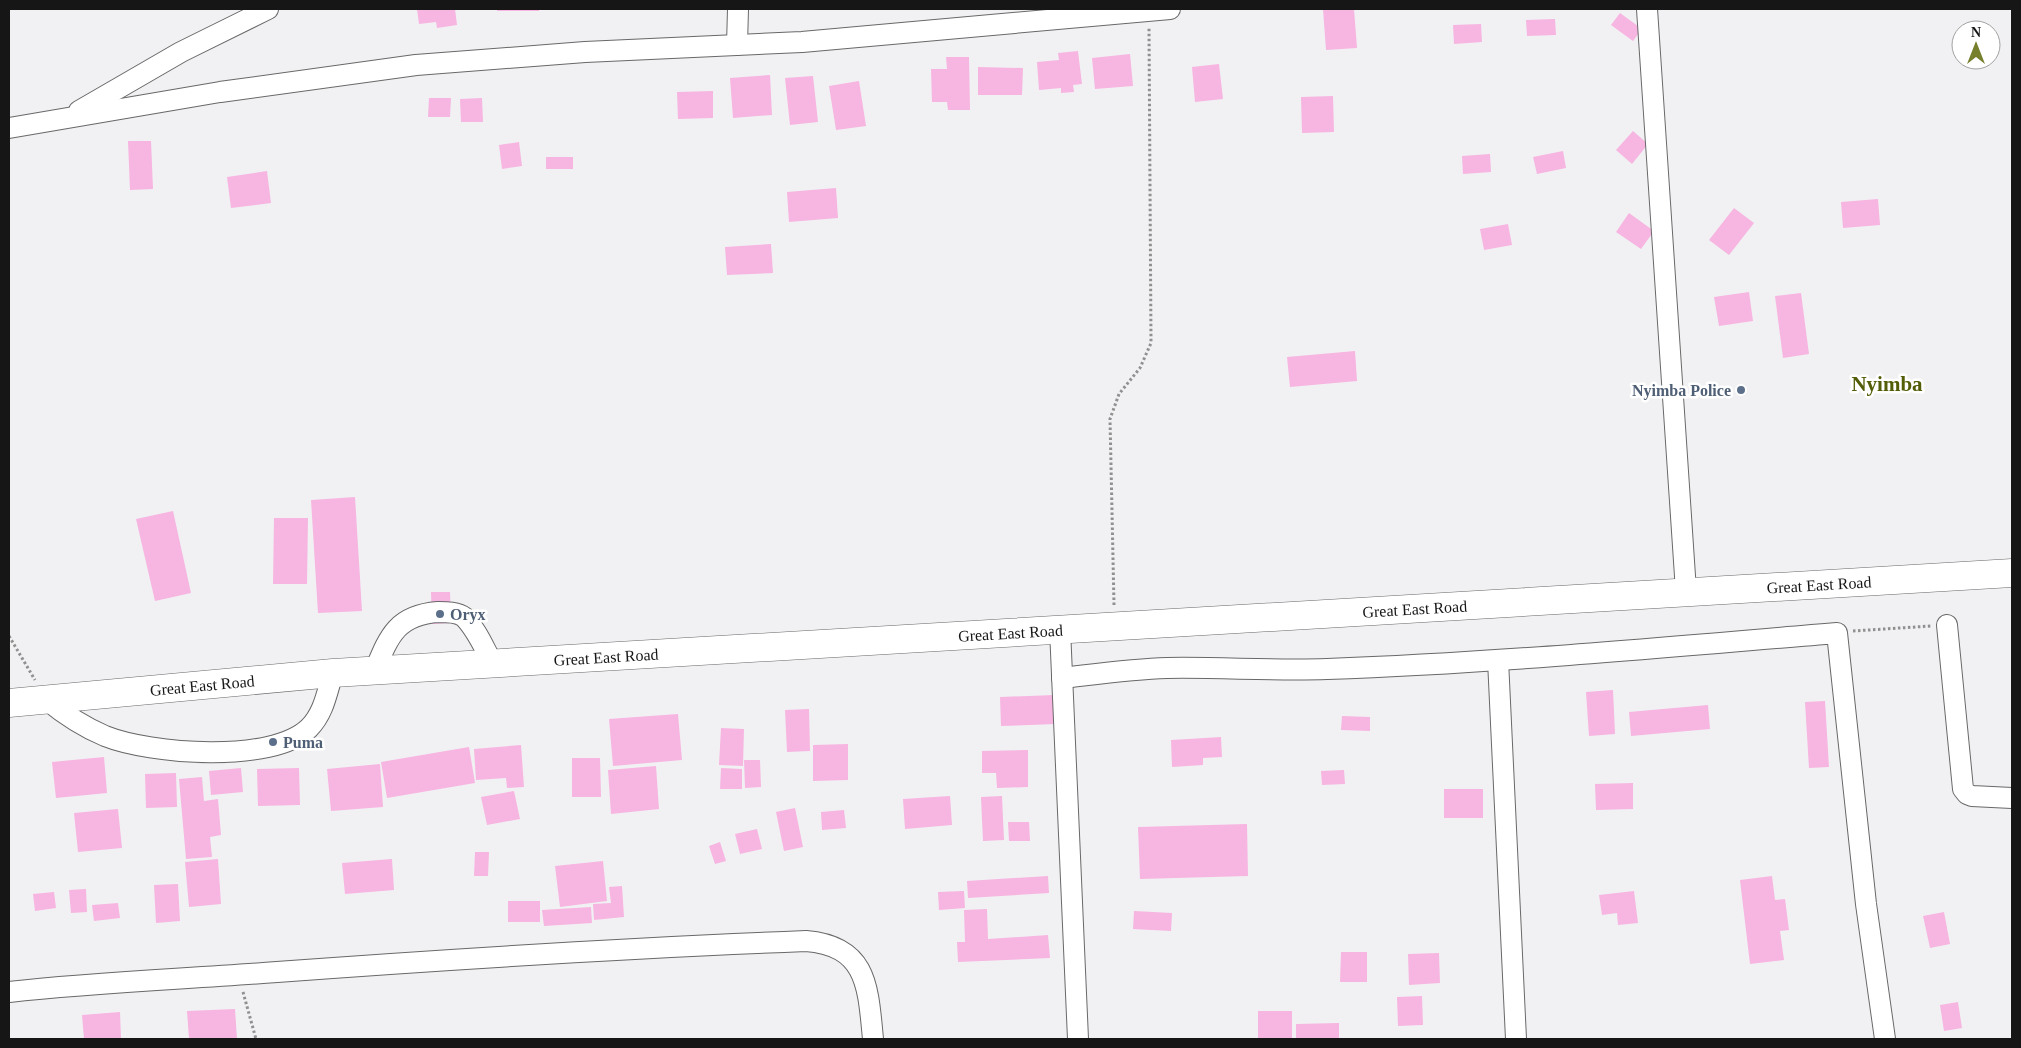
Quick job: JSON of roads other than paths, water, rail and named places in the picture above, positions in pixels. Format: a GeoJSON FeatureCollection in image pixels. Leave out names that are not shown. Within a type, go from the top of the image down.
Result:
{"type":"FeatureCollection","features":[{"type":"Feature","properties":{"kind":"highway","name":"Great East Road"},"geometry":{"type":"LineString","coordinates":[[9,703],[375,670],[2012,573]]}},
{"type":"Feature","properties":{"kind":"street"},"geometry":{"type":"LineString","coordinates":[[69,116],[181,52],[268,9]]}},
{"type":"Feature","properties":{"kind":"street"},"geometry":{"type":"LineString","coordinates":[[737,45],[738,9]]}},
{"type":"Feature","properties":{"kind":"street"},"geometry":{"type":"LineString","coordinates":[[9,128],[69,116],[220,92],[416,64],[585,52],[802,42],[982,17],[1170,9]]}},
{"type":"Feature","properties":{"kind":"street"},"geometry":{"type":"LineString","coordinates":[[1647,9],[1686,591]]}},
{"type":"Feature","properties":{"kind":"street"},"geometry":{"type":"LineString","coordinates":[[375,670],[388,639],[402,622],[424,613],[447,612],[463,616],[476,633],[493,664]]}},
{"type":"Feature","properties":{"kind":"street"},"geometry":{"type":"LineString","coordinates":[[1946,625],[1963,789],[1972,796],[2012,798]]}},
{"type":"Feature","properties":{"kind":"street"},"geometry":{"type":"LineString","coordinates":[[1060,629],[1078,1039]]}},
{"type":"Feature","properties":{"kind":"street"},"geometry":{"type":"LineString","coordinates":[[1062,678],[1128,670],[1167,668],[1325,669],[1498,660],[1607,653],[1837,633],[1866,904],[1885,1039]]}},
{"type":"Feature","properties":{"kind":"street"},"geometry":{"type":"LineString","coordinates":[[1498,660],[1516,1039]]}},
{"type":"Feature","properties":{"kind":"street"},"geometry":{"type":"LineString","coordinates":[[47,700],[70,718],[107,737],[172,750],[230,752],[259,749],[288,742],[308,729],[319,716],[333,673]]}},
{"type":"Feature","properties":{"kind":"street"},"geometry":{"type":"LineString","coordinates":[[9,992],[94,983],[661,947],[806,941],[824,942],[836,947],[852,959],[864,976],[874,1039]]}},
{"type":"Feature","properties":{"kind":"place","name":"Nyimba Police"},"geometry":{"type":"Point","coordinates":[1741,390]}},
{"type":"Feature","properties":{"kind":"place","name":"Oryx"},"geometry":{"type":"Point","coordinates":[440,614]}},
{"type":"Feature","properties":{"kind":"place","name":"Puma"},"geometry":{"type":"Point","coordinates":[273,742]}},
{"type":"Feature","properties":{"kind":"district","name":"Nyimba"},"geometry":{"type":"Point","coordinates":[1887,384]}}]}
